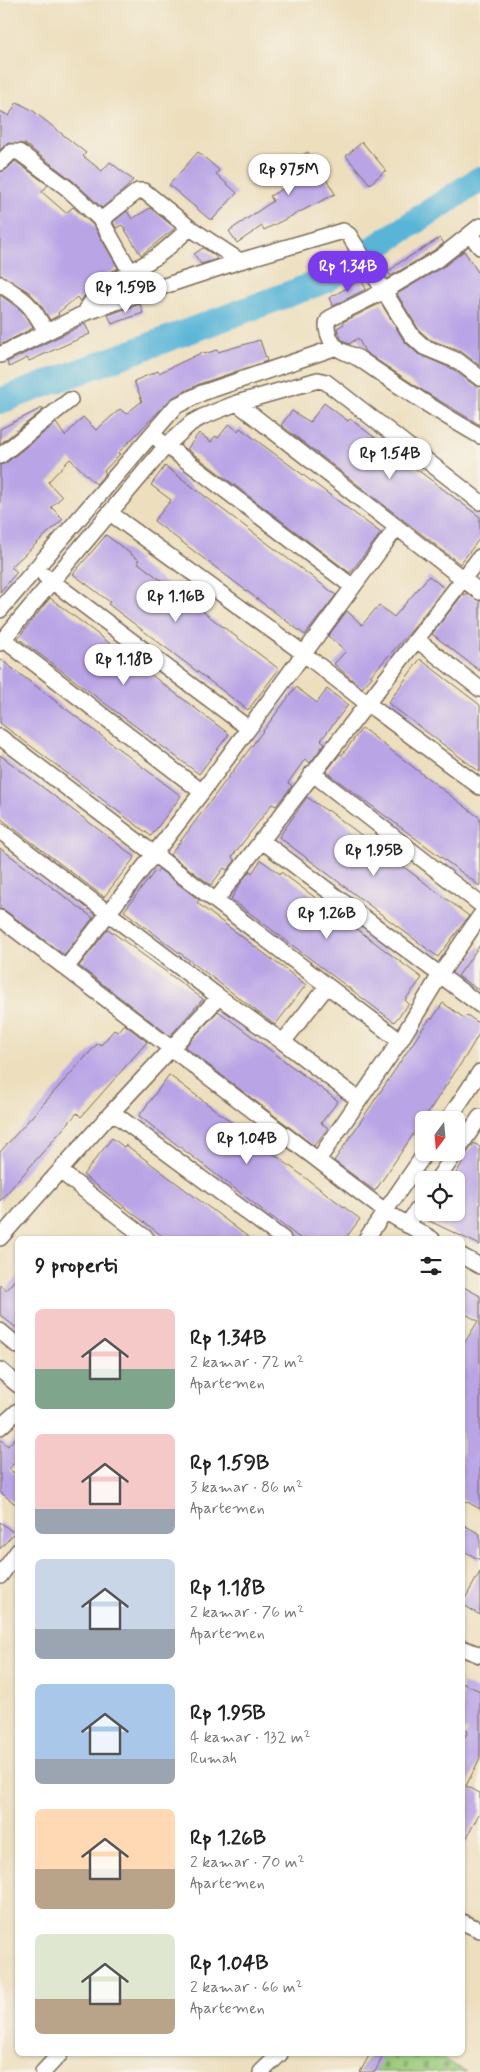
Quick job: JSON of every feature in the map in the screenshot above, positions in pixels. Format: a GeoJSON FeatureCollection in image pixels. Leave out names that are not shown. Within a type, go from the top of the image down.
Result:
{"type":"FeatureCollection","features":[{"type":"Feature","properties":{"kind":"street"},"geometry":{"type":"LineString","coordinates":[[0,163],[11,152],[23,153],[67,188],[100,220],[130,271]]}},
{"type":"Feature","properties":{"kind":"street"},"geometry":{"type":"LineString","coordinates":[[100,220],[140,190],[148,192],[190,228],[240,261]]}},
{"type":"Feature","properties":{"kind":"street"},"geometry":{"type":"LineString","coordinates":[[85,313],[92,300],[98,294],[130,271],[157,256],[190,228]]}},
{"type":"Feature","properties":{"kind":"street"},"geometry":{"type":"LineString","coordinates":[[480,247],[475,230],[441,257],[384,291],[330,318],[326,322],[326,327],[337,348],[357,357],[428,406],[480,436]]}},
{"type":"Feature","properties":{"kind":"street"},"geometry":{"type":"LineString","coordinates":[[0,355],[85,313],[240,261],[340,232],[348,235],[412,336],[424,347],[458,361],[480,378]]}},
{"type":"Feature","properties":{"kind":"street"},"geometry":{"type":"LineString","coordinates":[[0,284],[26,300],[37,313],[46,332]]}},
{"type":"Feature","properties":{"kind":"street"},"geometry":{"type":"LineString","coordinates":[[0,610],[176,406],[185,400],[337,348]]}},
{"type":"Feature","properties":{"kind":"street"},"geometry":{"type":"LineString","coordinates":[[306,359],[318,380],[332,386],[480,502]]}},
{"type":"Feature","properties":{"kind":"street"},"geometry":{"type":"LineString","coordinates":[[202,792],[2,641],[166,446],[195,420],[236,403],[318,380]]}},
{"type":"Feature","properties":{"kind":"street"},"geometry":{"type":"LineString","coordinates":[[0,456],[70,400]]}},
{"type":"Feature","properties":{"kind":"street"},"geometry":{"type":"LineString","coordinates":[[236,403],[480,592]]}},
{"type":"Feature","properties":{"kind":"street"},"geometry":{"type":"LineString","coordinates":[[153,434],[166,446],[353,587]]}},
{"type":"Feature","properties":{"kind":"street"},"geometry":{"type":"LineString","coordinates":[[110,513],[303,653],[480,787]]}},
{"type":"Feature","properties":{"kind":"street"},"geometry":{"type":"LineString","coordinates":[[66,968],[202,792],[397,527]]}},
{"type":"Feature","properties":{"kind":"street"},"geometry":{"type":"LineString","coordinates":[[216,900],[480,557]]}},
{"type":"Feature","properties":{"kind":"street"},"geometry":{"type":"LineString","coordinates":[[35,570],[54,581],[248,728]]}},
{"type":"Feature","properties":{"kind":"street"},"geometry":{"type":"LineString","coordinates":[[417,640],[480,689]]}},
{"type":"Feature","properties":{"kind":"street"},"geometry":{"type":"LineString","coordinates":[[0,738],[400,1041]]}},
{"type":"Feature","properties":{"kind":"street"},"geometry":{"type":"LineString","coordinates":[[312,773],[480,904]]}},
{"type":"Feature","properties":{"kind":"street"},"geometry":{"type":"LineString","coordinates":[[0,831],[358,1100]]}},
{"type":"Feature","properties":{"kind":"street"},"geometry":{"type":"LineString","coordinates":[[261,840],[480,1005]]}},
{"type":"Feature","properties":{"kind":"street"},"geometry":{"type":"LineString","coordinates":[[318,1160],[400,1041],[440,975],[480,916]]}},
{"type":"Feature","properties":{"kind":"street"},"geometry":{"type":"LineString","coordinates":[[0,918],[386,1212],[427,1236]]}},
{"type":"Feature","properties":{"kind":"street"},"geometry":{"type":"LineString","coordinates":[[283,1042],[327,986]]}},
{"type":"Feature","properties":{"kind":"street"},"geometry":{"type":"LineString","coordinates":[[0,1238],[112,1112],[219,997]]}},
{"type":"Feature","properties":{"kind":"street"},"geometry":{"type":"LineString","coordinates":[[454,1111],[480,1072]]}},
{"type":"Feature","properties":{"kind":"street"},"geometry":{"type":"LineString","coordinates":[[112,1112],[278,1236]]}},
{"type":"Feature","properties":{"kind":"street"},"geometry":{"type":"LineString","coordinates":[[465,1139],[480,1117]]}},
{"type":"Feature","properties":{"kind":"street"},"geometry":{"type":"LineString","coordinates":[[368,1236],[420,1161]]}},
{"type":"Feature","properties":{"kind":"street"},"geometry":{"type":"LineString","coordinates":[[60,1171],[143,1236]]}},
{"type":"Feature","properties":{"kind":"street"},"geometry":{"type":"LineString","coordinates":[[407,1225],[415,1213]]}},
{"type":"Feature","properties":{"kind":"street"},"geometry":{"type":"LineString","coordinates":[[465,1258],[480,1266]]}},
{"type":"Feature","properties":{"kind":"street"},"geometry":{"type":"LineString","coordinates":[[0,1331],[15,1344]]}},
{"type":"Feature","properties":{"kind":"street"},"geometry":{"type":"LineString","coordinates":[[0,1370],[15,1382]]}},
{"type":"Feature","properties":{"kind":"street"},"geometry":{"type":"LineString","coordinates":[[1,1426],[15,1414]]}},
{"type":"Feature","properties":{"kind":"street"},"geometry":{"type":"LineString","coordinates":[[0,1576],[15,1556]]}},
{"type":"Feature","properties":{"kind":"street"},"geometry":{"type":"LineString","coordinates":[[465,1649],[480,1655]]}},
{"type":"Feature","properties":{"kind":"street"},"geometry":{"type":"LineString","coordinates":[[465,1923],[480,1930]]}},
{"type":"Feature","properties":{"kind":"street"},"geometry":{"type":"LineString","coordinates":[[43,2072],[58,2056]]}},
{"type":"Feature","properties":{"kind":"street"},"geometry":{"type":"LineString","coordinates":[[261,2072],[278,2056]]}},
{"type":"Feature","properties":{"kind":"green space"},"geometry":{"type":"Polygon","coordinates":[[[368,2056],[438,2056],[467,2072],[360,2072],[368,2056]]]}},
{"type":"Feature","properties":{"kind":"building"},"geometry":{"type":"Polygon","coordinates":[[[17,102],[32,110],[86,153],[83,156],[102,171],[110,162],[133,180],[102,208],[73,181],[25,144],[8,143],[0,150],[0,111],[9,116],[17,102]]]}},
{"type":"Feature","properties":{"kind":"building"},"geometry":{"type":"Polygon","coordinates":[[[362,142],[386,170],[370,184],[346,156],[362,142]]]}},
{"type":"Feature","properties":{"kind":"building"},"geometry":{"type":"Polygon","coordinates":[[[198,152],[219,170],[216,174],[237,193],[213,219],[209,219],[169,185],[198,152]]]}},
{"type":"Feature","properties":{"kind":"building"},"geometry":{"type":"Polygon","coordinates":[[[308,152],[319,172],[321,170],[335,194],[264,230],[262,226],[237,243],[229,231],[273,201],[270,196],[286,187],[276,169],[308,152]]]}},
{"type":"Feature","properties":{"kind":"building"},"geometry":{"type":"Polygon","coordinates":[[[15,161],[48,185],[42,192],[66,213],[73,207],[94,226],[118,268],[90,284],[92,287],[80,302],[77,297],[58,313],[59,315],[50,320],[40,304],[29,292],[0,275],[0,172],[6,170],[15,161]]]}},
{"type":"Feature","properties":{"kind":"building"},"geometry":{"type":"Polygon","coordinates":[[[150,208],[175,228],[141,255],[122,225],[116,228],[113,222],[127,211],[132,219],[150,208]]]}},
{"type":"Feature","properties":{"kind":"building"},"geometry":{"type":"Polygon","coordinates":[[[440,238],[444,243],[436,249],[391,276],[388,272],[399,263],[440,238]]]}},
{"type":"Feature","properties":{"kind":"building"},"geometry":{"type":"Polygon","coordinates":[[[203,248],[217,259],[201,264],[194,254],[203,248]]]}},
{"type":"Feature","properties":{"kind":"building"},"geometry":{"type":"Polygon","coordinates":[[[464,251],[480,275],[480,366],[462,352],[429,339],[419,330],[397,294],[446,265],[464,251]]]}},
{"type":"Feature","properties":{"kind":"building"},"geometry":{"type":"Polygon","coordinates":[[[361,280],[366,289],[333,306],[329,298],[361,280]]]}},
{"type":"Feature","properties":{"kind":"building"},"geometry":{"type":"Polygon","coordinates":[[[0,295],[21,310],[33,328],[0,345],[0,295]]]}},
{"type":"Feature","properties":{"kind":"building"},"geometry":{"type":"Polygon","coordinates":[[[381,303],[404,341],[418,354],[453,369],[474,385],[480,387],[480,425],[425,392],[365,352],[358,338],[349,344],[341,339],[337,328],[344,324],[343,322],[381,303]]]}},
{"type":"Feature","properties":{"kind":"building"},"geometry":{"type":"Polygon","coordinates":[[[140,304],[143,313],[112,324],[108,315],[140,304]]]}},
{"type":"Feature","properties":{"kind":"building"},"geometry":{"type":"Polygon","coordinates":[[[85,324],[90,334],[29,361],[27,358],[9,367],[7,362],[85,324]]]}},
{"type":"Feature","properties":{"kind":"building"},"geometry":{"type":"Polygon","coordinates":[[[260,340],[267,361],[199,384],[172,398],[118,453],[120,454],[104,471],[106,473],[96,484],[70,459],[48,482],[62,497],[51,507],[63,519],[11,567],[17,572],[0,592],[0,465],[6,463],[56,423],[65,436],[83,417],[96,430],[120,409],[126,414],[142,401],[134,381],[158,371],[159,373],[203,352],[204,354],[217,350],[218,352],[260,340]]]}},
{"type":"Feature","properties":{"kind":"building"},"geometry":{"type":"Polygon","coordinates":[[[324,403],[348,421],[350,419],[480,517],[480,538],[460,564],[281,425],[292,411],[310,422],[324,403]]]}},
{"type":"Feature","properties":{"kind":"building"},"geometry":{"type":"Polygon","coordinates":[[[42,408],[43,410],[0,444],[0,429],[42,408]]]}},
{"type":"Feature","properties":{"kind":"building"},"geometry":{"type":"Polygon","coordinates":[[[229,424],[238,431],[240,428],[381,533],[350,573],[187,449],[199,433],[211,442],[215,436],[218,438],[229,424]]]}},
{"type":"Feature","properties":{"kind":"building"},"geometry":{"type":"Polygon","coordinates":[[[165,466],[336,595],[305,635],[154,521],[171,500],[151,485],[165,466]]]}},
{"type":"Feature","properties":{"kind":"building"},"geometry":{"type":"Polygon","coordinates":[[[106,535],[139,560],[137,562],[279,669],[248,710],[108,604],[110,602],[73,574],[106,535]]]}},
{"type":"Feature","properties":{"kind":"building"},"geometry":{"type":"Polygon","coordinates":[[[429,576],[444,588],[412,630],[371,675],[372,677],[362,688],[334,664],[346,651],[328,636],[347,611],[362,625],[379,605],[394,617],[429,576]]]}},
{"type":"Feature","properties":{"kind":"building"},"geometry":{"type":"Polygon","coordinates":[[[466,593],[480,601],[480,671],[432,634],[463,594],[465,595],[466,593]]]}},
{"type":"Feature","properties":{"kind":"building"},"geometry":{"type":"Polygon","coordinates":[[[50,598],[229,734],[199,774],[18,638],[50,598]]]}},
{"type":"Feature","properties":{"kind":"building"},"geometry":{"type":"Polygon","coordinates":[[[0,659],[181,796],[151,836],[0,723],[0,659]]]}},
{"type":"Feature","properties":{"kind":"building"},"geometry":{"type":"Polygon","coordinates":[[[420,659],[480,705],[480,772],[388,703],[420,659]]]}},
{"type":"Feature","properties":{"kind":"building"},"geometry":{"type":"Polygon","coordinates":[[[296,687],[317,703],[327,689],[348,705],[321,740],[325,743],[310,763],[305,759],[288,783],[292,786],[276,806],[272,804],[232,857],[235,861],[227,870],[224,868],[211,885],[170,855],[296,687]]]}},
{"type":"Feature","properties":{"kind":"building"},"geometry":{"type":"Polygon","coordinates":[[[362,728],[480,818],[480,886],[326,772],[340,754],[342,755],[362,728]]]}},
{"type":"Feature","properties":{"kind":"building"},"geometry":{"type":"Polygon","coordinates":[[[0,755],[135,857],[104,897],[0,818],[0,755]]]}},
{"type":"Feature","properties":{"kind":"building"},"geometry":{"type":"Polygon","coordinates":[[[307,797],[328,810],[469,916],[438,957],[279,837],[307,797]]]}},
{"type":"Feature","properties":{"kind":"building"},"geometry":{"type":"Polygon","coordinates":[[[0,848],[93,918],[64,955],[6,911],[0,909],[0,848]]]}},
{"type":"Feature","properties":{"kind":"building"},"geometry":{"type":"Polygon","coordinates":[[[261,860],[280,874],[281,872],[422,978],[405,1000],[409,1004],[394,1022],[231,899],[242,881],[250,871],[252,873],[261,860]]]}},
{"type":"Feature","properties":{"kind":"building"},"geometry":{"type":"Polygon","coordinates":[[[159,869],[199,900],[197,903],[306,985],[275,1025],[124,911],[155,871],[157,872],[159,869]]]}},
{"type":"Feature","properties":{"kind":"building"},"geometry":{"type":"Polygon","coordinates":[[[108,929],[203,999],[170,1036],[79,966],[108,929]]]}},
{"type":"Feature","properties":{"kind":"building"},"geometry":{"type":"Polygon","coordinates":[[[480,945],[480,991],[458,976],[480,945]]]}},
{"type":"Feature","properties":{"kind":"building"},"geometry":{"type":"Polygon","coordinates":[[[443,1003],[464,1018],[467,1015],[480,1024],[480,1032],[429,1111],[415,1111],[415,1132],[375,1191],[334,1161],[425,1025],[432,1019],[443,1003]]]}},
{"type":"Feature","properties":{"kind":"building"},"geometry":{"type":"Polygon","coordinates":[[[218,1011],[338,1101],[321,1123],[328,1128],[314,1146],[185,1047],[218,1011]]]}},
{"type":"Feature","properties":{"kind":"building"},"geometry":{"type":"Polygon","coordinates":[[[124,1024],[147,1042],[81,1117],[77,1113],[0,1201],[0,1152],[98,1043],[101,1045],[114,1030],[117,1032],[124,1024]]]}},
{"type":"Feature","properties":{"kind":"building"},"geometry":{"type":"Polygon","coordinates":[[[169,1075],[360,1219],[347,1236],[297,1236],[139,1116],[169,1075]]]}},
{"type":"Feature","properties":{"kind":"building"},"geometry":{"type":"Polygon","coordinates":[[[112,1138],[124,1147],[126,1145],[247,1236],[162,1236],[83,1175],[112,1138]]]}},
{"type":"Feature","properties":{"kind":"building"},"geometry":{"type":"Polygon","coordinates":[[[474,1143],[480,1147],[480,1245],[465,1238],[465,1236],[461,1236],[429,1221],[465,1221],[465,1171],[457,1171],[462,1161],[465,1161],[465,1156],[474,1143]]]}},
{"type":"Feature","properties":{"kind":"building"},"geometry":{"type":"Polygon","coordinates":[[[15,1280],[15,1327],[0,1315],[0,1285],[6,1290],[15,1280]]]}},
{"type":"Feature","properties":{"kind":"building"},"geometry":{"type":"Polygon","coordinates":[[[465,1288],[480,1296],[480,1509],[465,1501],[465,1342],[478,1321],[465,1314],[465,1288]]]}},
{"type":"Feature","properties":{"kind":"building"},"geometry":{"type":"Polygon","coordinates":[[[15,1438],[15,1462],[9,1469],[15,1474],[15,1504],[0,1492],[0,1439],[8,1446],[15,1438]]]}},
{"type":"Feature","properties":{"kind":"building"},"geometry":{"type":"Polygon","coordinates":[[[0,1522],[14,1533],[0,1549],[0,1522]]]}},
{"type":"Feature","properties":{"kind":"building"},"geometry":{"type":"Polygon","coordinates":[[[465,1526],[480,1534],[480,1560],[465,1552],[465,1526]]]}},
{"type":"Feature","properties":{"kind":"building"},"geometry":{"type":"Polygon","coordinates":[[[480,1572],[480,1615],[465,1606],[465,1599],[480,1572]]]}},
{"type":"Feature","properties":{"kind":"building"},"geometry":{"type":"Polygon","coordinates":[[[465,1684],[480,1691],[480,1758],[466,1786],[480,1793],[480,1812],[465,1841],[465,1736],[468,1731],[465,1730],[465,1684]]]}},
{"type":"Feature","properties":{"kind":"building"},"geometry":{"type":"Polygon","coordinates":[[[369,2056],[382,2058],[375,2072],[360,2072],[369,2056]]]}},
{"type":"Feature","properties":{"kind":"waterway"},"geometry":{"type":"LineString","coordinates":[[0,401],[324,281],[480,179]]}}]}
